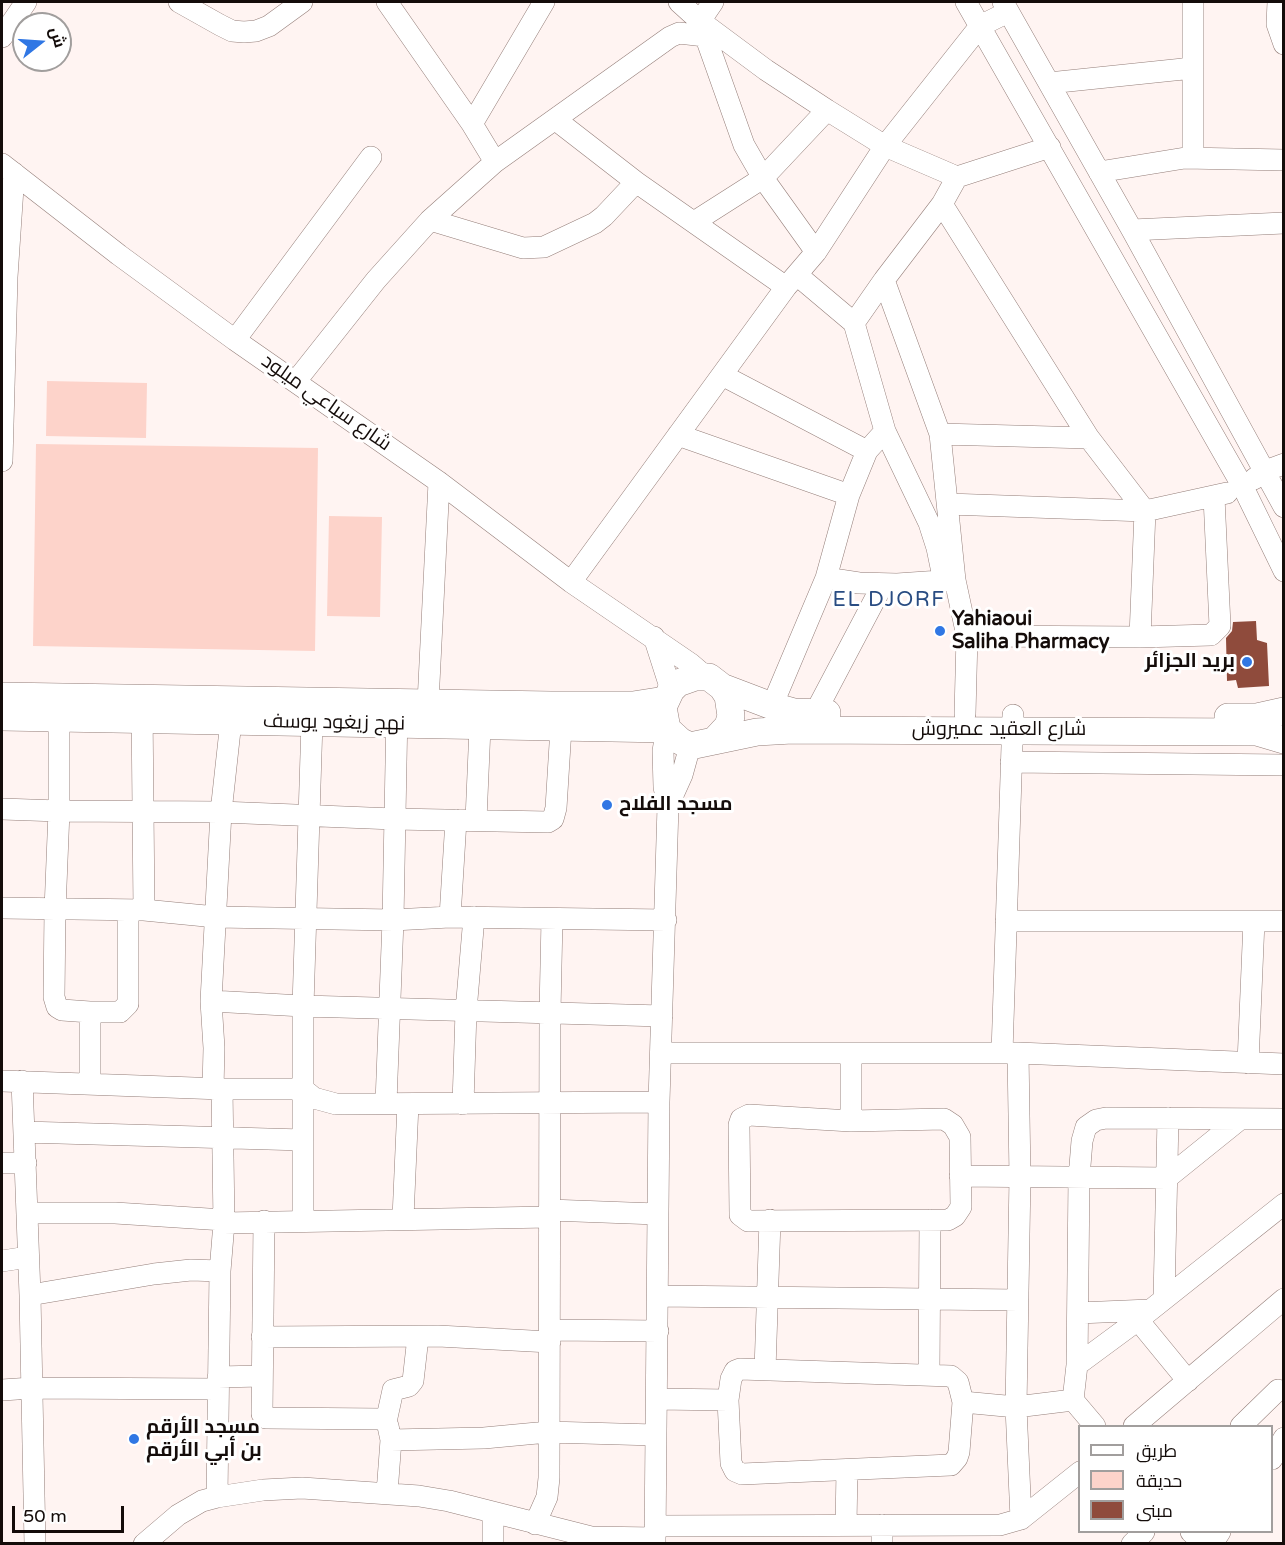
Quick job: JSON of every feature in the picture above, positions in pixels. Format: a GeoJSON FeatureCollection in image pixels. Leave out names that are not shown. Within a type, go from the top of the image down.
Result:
{"type":"FeatureCollection","features":[{"type":"Feature","properties":{"kind":"main road"},"geometry":{"type":"LineString","coordinates":[[686,679],[713,682],[728,696],[731,716],[728,726],[686,737],[663,716],[668,695],[686,679]]}},
{"type":"Feature","properties":{"kind":"main road","name":"شارع العقيد عميروش"},"geometry":{"type":"LineString","coordinates":[[713,682],[772,706],[794,712],[965,714],[1012,723],[1257,732],[1284,740]]}},
{"type":"Feature","properties":{"kind":"main road","name":"نهج زيغود يوسف"},"geometry":{"type":"LineString","coordinates":[[142,708],[231,721],[312,722],[397,713],[428,703],[633,705],[668,695]]}},
{"type":"Feature","properties":{"kind":"main road","name":"نهج زيغود يوسف"},"geometry":{"type":"LineString","coordinates":[[2,696],[59,707],[397,713],[480,727],[561,728],[686,737]]}},
{"type":"Feature","properties":{"kind":"main road","name":"نهج زيغود يوسف"},"geometry":{"type":"LineString","coordinates":[[2,717],[59,707]]}},
{"type":"Feature","properties":{"kind":"main road","name":"شارع العقيد عميروش"},"geometry":{"type":"LineString","coordinates":[[686,737],[792,730],[1257,717],[1284,711]]}},
{"type":"Feature","properties":{"kind":"street"},"geometry":{"type":"LineString","coordinates":[[2,37],[26,2]]}},
{"type":"Feature","properties":{"kind":"street"},"geometry":{"type":"LineString","coordinates":[[179,2],[220,26],[232,31],[243,32],[256,31],[269,26],[302,2]]}},
{"type":"Feature","properties":{"kind":"street"},"geometry":{"type":"LineString","coordinates":[[387,2],[472,124],[495,162]]}},
{"type":"Feature","properties":{"kind":"street"},"geometry":{"type":"LineString","coordinates":[[472,124],[544,2]]}},
{"type":"Feature","properties":{"kind":"street"},"geometry":{"type":"LineString","coordinates":[[679,2],[703,28],[827,110],[885,146],[957,177],[1050,147]]}},
{"type":"Feature","properties":{"kind":"street"},"geometry":{"type":"LineString","coordinates":[[713,2],[703,28],[744,146],[763,178],[816,252]]}},
{"type":"Feature","properties":{"kind":"street"},"geometry":{"type":"LineString","coordinates":[[966,2],[1243,488],[1284,571]]}},
{"type":"Feature","properties":{"kind":"street"},"geometry":{"type":"LineString","coordinates":[[1193,2],[1193,159]]}},
{"type":"Feature","properties":{"kind":"street"},"geometry":{"type":"LineString","coordinates":[[1278,2],[1277,24],[1284,44]]}},
{"type":"Feature","properties":{"kind":"street"},"geometry":{"type":"LineString","coordinates":[[571,582],[791,281],[816,252],[885,146],[980,26],[1006,7],[1132,230],[1274,468],[1284,507]]}},
{"type":"Feature","properties":{"kind":"street"},"geometry":{"type":"LineString","coordinates":[[296,381],[376,280],[430,220],[495,162],[670,37],[703,28]]}},
{"type":"Feature","properties":{"kind":"street"},"geometry":{"type":"LineString","coordinates":[[1048,83],[1193,68]]}},
{"type":"Feature","properties":{"kind":"street"},"geometry":{"type":"LineString","coordinates":[[694,222],[763,178],[827,110]]}},
{"type":"Feature","properties":{"kind":"street"},"geometry":{"type":"LineString","coordinates":[[556,120],[636,182],[694,222],[791,281],[854,323],[885,431],[929,524],[967,636],[965,714]]}},
{"type":"Feature","properties":{"kind":"street"},"geometry":{"type":"LineString","coordinates":[[235,340],[371,157]]}},
{"type":"Feature","properties":{"kind":"street"},"geometry":{"type":"LineString","coordinates":[[1099,172],[1193,159],[1284,160]]}},
{"type":"Feature","properties":{"kind":"street"},"geometry":{"type":"LineString","coordinates":[[2,461],[8,169]]}},
{"type":"Feature","properties":{"kind":"street","name":"شارع سباعي ميلود"},"geometry":{"type":"LineString","coordinates":[[8,169],[118,255],[235,340],[439,482],[571,582],[691,663],[713,682]]}},
{"type":"Feature","properties":{"kind":"street"},"geometry":{"type":"LineString","coordinates":[[854,323],[942,204],[957,177]]}},
{"type":"Feature","properties":{"kind":"street"},"geometry":{"type":"LineString","coordinates":[[430,220],[523,248],[544,247],[595,223],[636,182]]}},
{"type":"Feature","properties":{"kind":"street"},"geometry":{"type":"LineString","coordinates":[[942,204],[1089,438],[1145,511],[1140,637]]}},
{"type":"Feature","properties":{"kind":"street"},"geometry":{"type":"LineString","coordinates":[[1132,230],[1284,223]]}},
{"type":"Feature","properties":{"kind":"street"},"geometry":{"type":"LineString","coordinates":[[884,280],[940,434],[948,504],[950,581]]}},
{"type":"Feature","properties":{"kind":"street"},"geometry":{"type":"LineString","coordinates":[[722,375],[867,451]]}},
{"type":"Feature","properties":{"kind":"street"},"geometry":{"type":"LineString","coordinates":[[772,706],[826,578],[849,495],[867,451],[885,431]]}},
{"type":"Feature","properties":{"kind":"street"},"geometry":{"type":"LineString","coordinates":[[940,434],[1089,438]]}},
{"type":"Feature","properties":{"kind":"street"},"geometry":{"type":"LineString","coordinates":[[678,435],[849,495]]}},
{"type":"Feature","properties":{"kind":"street"},"geometry":{"type":"LineString","coordinates":[[948,504],[1145,511],[1214,497],[1243,488],[1274,468]]}},
{"type":"Feature","properties":{"kind":"street"},"geometry":{"type":"LineString","coordinates":[[428,703],[439,482]]}},
{"type":"Feature","properties":{"kind":"street"},"geometry":{"type":"LineString","coordinates":[[967,636],[1211,635],[1220,626],[1214,497]]}},
{"type":"Feature","properties":{"kind":"street"},"geometry":{"type":"LineString","coordinates":[[826,578],[883,584],[950,581]]}},
{"type":"Feature","properties":{"kind":"street"},"geometry":{"type":"LineString","coordinates":[[815,713],[883,584]]}},
{"type":"Feature","properties":{"kind":"street"},"geometry":{"type":"LineString","coordinates":[[654,637],[668,695]]}},
{"type":"Feature","properties":{"kind":"street"},"geometry":{"type":"LineString","coordinates":[[59,707],[55,1003],[62,1010],[90,1012],[120,1012],[128,1004],[144,812],[142,708]]}},
{"type":"Feature","properties":{"kind":"street"},"geometry":{"type":"LineString","coordinates":[[386,1103],[393,920],[397,713]]}},
{"type":"Feature","properties":{"kind":"street"},"geometry":{"type":"LineString","coordinates":[[217,1497],[220,1270],[224,1221],[223,1139],[211,1001],[221,812],[231,721]]}},
{"type":"Feature","properties":{"kind":"street"},"geometry":{"type":"LineString","coordinates":[[303,1221],[303,1006],[311,815],[312,722]]}},
{"type":"Feature","properties":{"kind":"street"},"geometry":{"type":"LineString","coordinates":[[1012,723],[1006,921],[1010,1053],[1020,1177],[1016,1407],[1021,1519]]}},
{"type":"Feature","properties":{"kind":"street"},"geometry":{"type":"LineString","coordinates":[[450,917],[480,727]]}},
{"type":"Feature","properties":{"kind":"street"},"geometry":{"type":"LineString","coordinates":[[2,809],[59,812],[221,812],[542,823],[551,821],[556,808],[561,728]]}},
{"type":"Feature","properties":{"kind":"street"},"geometry":{"type":"LineString","coordinates":[[655,1536],[657,1214],[668,806],[682,775],[686,737]]}},
{"type":"Feature","properties":{"kind":"street"},"geometry":{"type":"LineString","coordinates":[[1011,762],[1284,765]]}},
{"type":"Feature","properties":{"kind":"street"},"geometry":{"type":"LineString","coordinates":[[2,908],[136,911],[216,917],[393,920],[474,917],[666,920]]}},
{"type":"Feature","properties":{"kind":"street"},"geometry":{"type":"LineString","coordinates":[[463,1104],[466,1011],[474,917]]}},
{"type":"Feature","properties":{"kind":"street"},"geometry":{"type":"LineString","coordinates":[[535,1524],[547,1497],[549,1478],[552,919]]}},
{"type":"Feature","properties":{"kind":"street"},"geometry":{"type":"LineString","coordinates":[[1006,921],[1284,921]]}},
{"type":"Feature","properties":{"kind":"street"},"geometry":{"type":"LineString","coordinates":[[1248,1063],[1254,921]]}},
{"type":"Feature","properties":{"kind":"street"},"geometry":{"type":"LineString","coordinates":[[211,1001],[303,1006],[662,1016]]}},
{"type":"Feature","properties":{"kind":"street"},"geometry":{"type":"LineString","coordinates":[[90,1012],[90,1084]]}},
{"type":"Feature","properties":{"kind":"street"},"geometry":{"type":"LineString","coordinates":[[661,1053],[1010,1053],[1284,1064]]}},
{"type":"Feature","properties":{"kind":"street"},"geometry":{"type":"LineString","coordinates":[[851,1054],[851,1121]]}},
{"type":"Feature","properties":{"kind":"street"},"geometry":{"type":"LineString","coordinates":[[35,1544],[26,1163],[24,1132],[12,1081],[217,1089],[303,1089],[314,1098],[336,1104],[659,1102]]}},
{"type":"Feature","properties":{"kind":"street"},"geometry":{"type":"LineString","coordinates":[[403,1218],[408,1104]]}},
{"type":"Feature","properties":{"kind":"street"},"geometry":{"type":"LineString","coordinates":[[749,1115],[851,1121],[944,1119],[953,1125],[960,1137],[960,1176],[961,1207],[958,1213],[948,1220],[748,1221],[740,1215],[741,1119],[749,1115]]}},
{"type":"Feature","properties":{"kind":"street"},"geometry":{"type":"LineString","coordinates":[[1094,1425],[1074,1400],[1077,1365],[1079,1178],[1082,1141],[1086,1128],[1096,1120],[1106,1118],[1284,1119]]}},
{"type":"Feature","properties":{"kind":"street"},"geometry":{"type":"LineString","coordinates":[[1168,1118],[1167,1178],[1151,1310],[1188,1381]]}},
{"type":"Feature","properties":{"kind":"street"},"geometry":{"type":"LineString","coordinates":[[960,1176],[1167,1178],[1239,1120]]}},
{"type":"Feature","properties":{"kind":"street"},"geometry":{"type":"LineString","coordinates":[[24,1132],[303,1140]]}},
{"type":"Feature","properties":{"kind":"street"},"geometry":{"type":"LineString","coordinates":[[2,1163],[26,1163]]}},
{"type":"Feature","properties":{"kind":"street"},"geometry":{"type":"LineString","coordinates":[[1077,1365],[1151,1310],[1284,1204]]}},
{"type":"Feature","properties":{"kind":"street"},"geometry":{"type":"LineString","coordinates":[[27,1213],[115,1213],[224,1221],[303,1221],[549,1213],[657,1214]]}},
{"type":"Feature","properties":{"kind":"street"},"geometry":{"type":"LineString","coordinates":[[765,1370],[770,1220]]}},
{"type":"Feature","properties":{"kind":"street"},"geometry":{"type":"LineString","coordinates":[[929,1374],[930,1220]]}},
{"type":"Feature","properties":{"kind":"street"},"geometry":{"type":"LineString","coordinates":[[264,1221],[262,1414],[266,1418],[383,1419],[389,1431]]}},
{"type":"Feature","properties":{"kind":"street"},"geometry":{"type":"LineString","coordinates":[[2,1261],[28,1257]]}},
{"type":"Feature","properties":{"kind":"street"},"geometry":{"type":"LineString","coordinates":[[30,1295],[154,1274],[220,1270]]}},
{"type":"Feature","properties":{"kind":"street"},"geometry":{"type":"LineString","coordinates":[[658,1296],[1017,1300]]}},
{"type":"Feature","properties":{"kind":"street"},"geometry":{"type":"LineString","coordinates":[[1135,1425],[1284,1299]]}},
{"type":"Feature","properties":{"kind":"street"},"geometry":{"type":"LineString","coordinates":[[1078,1313],[1151,1310]]}},
{"type":"Feature","properties":{"kind":"street"},"geometry":{"type":"LineString","coordinates":[[262,1337],[550,1336],[658,1331]]}},
{"type":"Feature","properties":{"kind":"street"},"geometry":{"type":"LineString","coordinates":[[387,1493],[393,1390],[409,1386],[413,1381],[418,1336]]}},
{"type":"Feature","properties":{"kind":"street"},"geometry":{"type":"LineString","coordinates":[[740,1369],[929,1374],[951,1376],[958,1382],[963,1402],[959,1452],[951,1465],[742,1474],[730,1463],[728,1400],[731,1379],[735,1371],[740,1369]]}},
{"type":"Feature","properties":{"kind":"street"},"geometry":{"type":"LineString","coordinates":[[2,1390],[218,1383],[262,1376]]}},
{"type":"Feature","properties":{"kind":"street"},"geometry":{"type":"LineString","coordinates":[[1242,1425],[1278,1390]]}},
{"type":"Feature","properties":{"kind":"street"},"geometry":{"type":"LineString","coordinates":[[657,1399],[728,1400]]}},
{"type":"Feature","properties":{"kind":"street"},"geometry":{"type":"LineString","coordinates":[[963,1402],[1016,1407],[1074,1400]]}},
{"type":"Feature","properties":{"kind":"street"},"geometry":{"type":"LineString","coordinates":[[389,1431],[484,1438],[548,1432],[655,1435]]}},
{"type":"Feature","properties":{"kind":"street"},"geometry":{"type":"LineString","coordinates":[[1273,1457],[1284,1438]]}},
{"type":"Feature","properties":{"kind":"street"},"geometry":{"type":"LineString","coordinates":[[846,1525],[847,1470]]}},
{"type":"Feature","properties":{"kind":"street"},"geometry":{"type":"LineString","coordinates":[[144,1544],[178,1515],[202,1501],[263,1490],[302,1488],[419,1496],[448,1501],[591,1537],[793,1534],[846,1525],[882,1534],[1000,1525],[1021,1519],[1078,1474]]}},
{"type":"Feature","properties":{"kind":"street"},"geometry":{"type":"LineString","coordinates":[[493,1513],[493,1544]]}},
{"type":"Feature","properties":{"kind":"street"},"geometry":{"type":"LineString","coordinates":[[1132,1544],[1143,1533]]}},
{"type":"Feature","properties":{"kind":"street"},"geometry":{"type":"LineString","coordinates":[[1192,1533],[1204,1544]]}},
{"type":"Feature","properties":{"kind":"green space"},"geometry":{"type":"Polygon","coordinates":[[[47,381],[147,383],[146,438],[46,436],[47,381]]]}},
{"type":"Feature","properties":{"kind":"green space"},"geometry":{"type":"Polygon","coordinates":[[[36,444],[318,448],[315,651],[33,646],[36,444]]]}},
{"type":"Feature","properties":{"kind":"green space"},"geometry":{"type":"Polygon","coordinates":[[[329,516],[382,517],[380,617],[327,616],[329,516]]]}},
{"type":"Feature","properties":{"kind":"building","name":"بريد الجزائر"},"geometry":{"type":"Polygon","coordinates":[[[1256,621],[1257,640],[1267,643],[1269,686],[1238,688],[1236,680],[1227,681],[1226,638],[1232,631],[1233,622],[1256,621]]]}},
{"type":"Feature","properties":{"kind":"place","name":"Yahiaoui Saliha Pharmacy"},"geometry":{"type":"Point","coordinates":[940,631]}},
{"type":"Feature","properties":{"kind":"place","name":"بريد الجزائر"},"geometry":{"type":"Point","coordinates":[1247,662]}},
{"type":"Feature","properties":{"kind":"place","name":"مسجد الفلاح"},"geometry":{"type":"Point","coordinates":[607,805]}},
{"type":"Feature","properties":{"kind":"place","name":"مسجد الأرقم بن أبي الأرقم"},"geometry":{"type":"Point","coordinates":[134,1439]}},
{"type":"Feature","properties":{"kind":"district","name":"EL DJORF"},"geometry":{"type":"Point","coordinates":[889,600]}}]}
